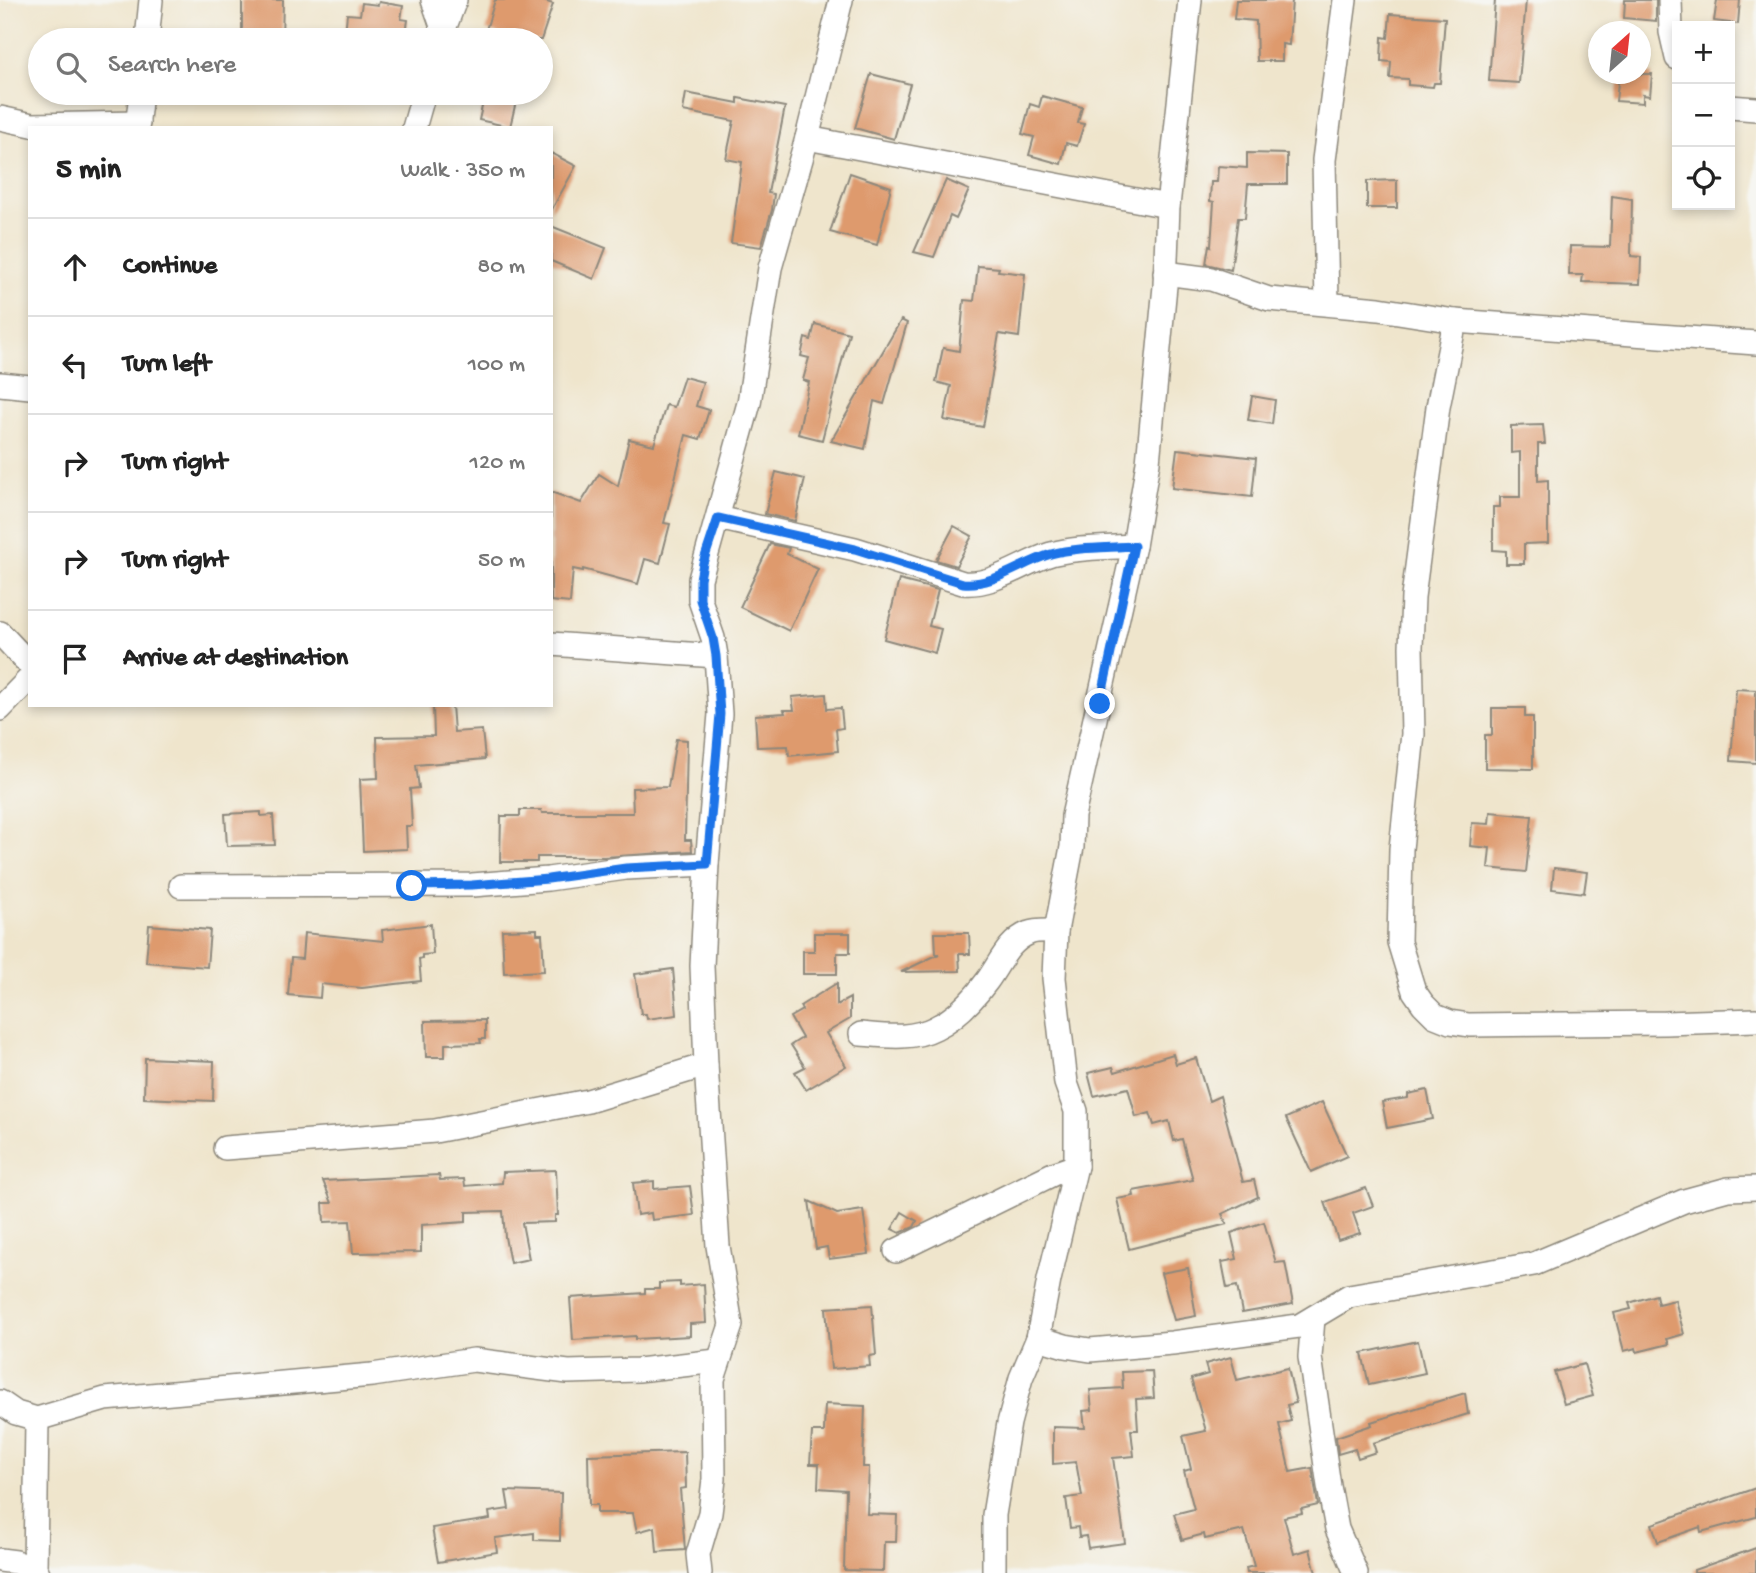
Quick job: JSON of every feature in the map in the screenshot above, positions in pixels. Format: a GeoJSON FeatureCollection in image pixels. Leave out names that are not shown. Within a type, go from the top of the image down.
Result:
{"type":"FeatureCollection","features":[{"type":"Feature","properties":{"kind":"street"},"geometry":{"type":"LineString","coordinates":[[148,28],[151,0]]}},
{"type":"Feature","properties":{"kind":"street"},"geometry":{"type":"LineString","coordinates":[[433,0],[439,28]]}},
{"type":"Feature","properties":{"kind":"street"},"geometry":{"type":"LineString","coordinates":[[444,28],[455,0]]}},
{"type":"Feature","properties":{"kind":"street"},"geometry":{"type":"LineString","coordinates":[[700,1573],[698,1554],[710,1513],[714,1479],[711,1394],[717,1361],[727,1342],[731,1325],[718,1246],[702,966],[707,864],[720,714],[713,638],[700,600],[703,563],[749,403],[772,258],[807,138],[841,0]]}},
{"type":"Feature","properties":{"kind":"street"},"geometry":{"type":"LineString","coordinates":[[994,1573],[994,1515],[1009,1423],[1021,1378],[1038,1338],[1076,1166],[1076,1111],[1066,1083],[1054,978],[1056,931],[1072,847],[1073,816],[1134,546],[1148,462],[1165,273],[1168,206],[1190,0]]}},
{"type":"Feature","properties":{"kind":"street"},"geometry":{"type":"LineString","coordinates":[[1327,303],[1324,160],[1345,0]]}},
{"type":"Feature","properties":{"kind":"street"},"geometry":{"type":"LineString","coordinates":[[1670,0],[1672,36]]}},
{"type":"Feature","properties":{"kind":"street"},"geometry":{"type":"LineString","coordinates":[[0,118],[32,124],[137,125],[140,105]]}},
{"type":"Feature","properties":{"kind":"street"},"geometry":{"type":"LineString","coordinates":[[415,126],[421,105]]}},
{"type":"Feature","properties":{"kind":"street"},"geometry":{"type":"LineString","coordinates":[[1735,107],[1756,109]]}},
{"type":"Feature","properties":{"kind":"street"},"geometry":{"type":"LineString","coordinates":[[807,138],[1168,206]]}},
{"type":"Feature","properties":{"kind":"street"},"geometry":{"type":"LineString","coordinates":[[1165,273],[1211,279],[1269,299],[1327,303],[1455,321],[1756,343]]}},
{"type":"Feature","properties":{"kind":"street"},"geometry":{"type":"LineString","coordinates":[[1455,321],[1438,407],[1413,597],[1413,734],[1401,849],[1399,942],[1414,991],[1435,1016],[1450,1022],[1469,1024],[1756,1020]]}},
{"type":"Feature","properties":{"kind":"street"},"geometry":{"type":"LineString","coordinates":[[0,384],[28,387]]}},
{"type":"Feature","properties":{"kind":"street"},"geometry":{"type":"LineString","coordinates":[[718,518],[855,549],[963,583],[975,584],[989,581],[1024,563],[1053,554],[1134,546]]}},
{"type":"Feature","properties":{"kind":"street"},"geometry":{"type":"LineString","coordinates":[[0,633],[28,663]]}},
{"type":"Feature","properties":{"kind":"street"},"geometry":{"type":"LineString","coordinates":[[553,644],[716,656]]}},
{"type":"Feature","properties":{"kind":"street"},"geometry":{"type":"LineString","coordinates":[[0,709],[28,680]]}},
{"type":"Feature","properties":{"kind":"street"},"geometry":{"type":"LineString","coordinates":[[181,886],[472,885],[548,879],[626,868],[707,864]]}},
{"type":"Feature","properties":{"kind":"street"},"geometry":{"type":"LineString","coordinates":[[860,1034],[910,1036],[934,1029],[973,999],[1006,951],[1018,939],[1030,932],[1056,931]]}},
{"type":"Feature","properties":{"kind":"street"},"geometry":{"type":"LineString","coordinates":[[225,1148],[435,1131],[588,1101],[706,1065]]}},
{"type":"Feature","properties":{"kind":"street"},"geometry":{"type":"LineString","coordinates":[[896,1251],[1008,1195],[1076,1166]]}},
{"type":"Feature","properties":{"kind":"street"},"geometry":{"type":"LineString","coordinates":[[1038,1338],[1080,1349],[1128,1347],[1298,1326],[1349,1296],[1534,1264],[1684,1201],[1728,1189],[1756,1188]]}},
{"type":"Feature","properties":{"kind":"street"},"geometry":{"type":"LineString","coordinates":[[1313,1318],[1310,1357],[1329,1486],[1337,1529],[1356,1573]]}},
{"type":"Feature","properties":{"kind":"street"},"geometry":{"type":"LineString","coordinates":[[0,1402],[16,1413],[37,1419],[105,1399],[372,1374],[474,1360],[568,1372],[638,1370],[717,1361]]}},
{"type":"Feature","properties":{"kind":"street"},"geometry":{"type":"LineString","coordinates":[[0,1560],[16,1562],[36,1572],[37,1419]]}},
{"type":"Feature","properties":{"kind":"building"},"geometry":{"type":"Polygon","coordinates":[[[242,0],[283,0],[282,28],[242,28],[242,0]]]}},
{"type":"Feature","properties":{"kind":"building"},"geometry":{"type":"Polygon","coordinates":[[[495,0],[541,0],[553,4],[545,28],[487,28],[495,0]]]}},
{"type":"Feature","properties":{"kind":"building"},"geometry":{"type":"Polygon","coordinates":[[[1236,0],[1292,0],[1289,45],[1282,44],[1282,61],[1257,61],[1256,21],[1234,19],[1236,0]]]}},
{"type":"Feature","properties":{"kind":"building"},"geometry":{"type":"Polygon","coordinates":[[[1495,0],[1526,0],[1519,83],[1489,81],[1495,0]]]}},
{"type":"Feature","properties":{"kind":"building"},"geometry":{"type":"Polygon","coordinates":[[[1625,0],[1656,0],[1656,21],[1624,18],[1625,0]]]}},
{"type":"Feature","properties":{"kind":"building"},"geometry":{"type":"Polygon","coordinates":[[[1717,0],[1740,0],[1738,24],[1735,21],[1714,21],[1717,0]]]}},
{"type":"Feature","properties":{"kind":"building"},"geometry":{"type":"Polygon","coordinates":[[[379,2],[403,6],[401,19],[408,20],[407,28],[346,28],[347,14],[360,15],[362,3],[378,5],[379,2]]]}},
{"type":"Feature","properties":{"kind":"building"},"geometry":{"type":"Polygon","coordinates":[[[1390,14],[1445,18],[1440,83],[1434,83],[1433,87],[1408,85],[1408,79],[1390,78],[1391,62],[1381,61],[1382,37],[1388,38],[1390,14]]]}},
{"type":"Feature","properties":{"kind":"building"},"geometry":{"type":"Polygon","coordinates":[[[871,74],[910,84],[894,139],[855,128],[871,74]]]}},
{"type":"Feature","properties":{"kind":"building"},"geometry":{"type":"Polygon","coordinates":[[[1652,74],[1650,96],[1643,95],[1643,103],[1616,101],[1618,84],[1651,84],[1652,74]]]}},
{"type":"Feature","properties":{"kind":"building"},"geometry":{"type":"Polygon","coordinates":[[[686,93],[738,103],[738,98],[785,107],[768,193],[774,194],[772,210],[761,247],[731,243],[742,162],[726,159],[734,121],[683,111],[686,93]]]}},
{"type":"Feature","properties":{"kind":"building"},"geometry":{"type":"Polygon","coordinates":[[[1042,96],[1082,107],[1078,123],[1084,124],[1077,146],[1066,143],[1061,164],[1029,155],[1034,137],[1022,134],[1030,104],[1039,107],[1042,96]]]}},
{"type":"Feature","properties":{"kind":"building"},"geometry":{"type":"Polygon","coordinates":[[[482,105],[515,105],[510,126],[479,120],[482,105]]]}},
{"type":"Feature","properties":{"kind":"building"},"geometry":{"type":"Polygon","coordinates":[[[1247,153],[1287,154],[1287,184],[1248,184],[1245,218],[1238,218],[1231,270],[1206,264],[1209,245],[1211,246],[1214,202],[1210,201],[1211,182],[1217,182],[1218,166],[1247,168],[1247,153]]]}},
{"type":"Feature","properties":{"kind":"building"},"geometry":{"type":"Polygon","coordinates":[[[553,154],[576,166],[553,207],[553,154]]]}},
{"type":"Feature","properties":{"kind":"building"},"geometry":{"type":"Polygon","coordinates":[[[850,173],[891,187],[877,245],[830,232],[850,173]]]}},
{"type":"Feature","properties":{"kind":"building"},"geometry":{"type":"Polygon","coordinates":[[[946,180],[969,190],[956,219],[950,216],[934,257],[914,252],[946,180]]]}},
{"type":"Feature","properties":{"kind":"building"},"geometry":{"type":"Polygon","coordinates":[[[1397,180],[1397,208],[1367,208],[1367,181],[1397,180]]]}},
{"type":"Feature","properties":{"kind":"building"},"geometry":{"type":"Polygon","coordinates":[[[1612,196],[1632,199],[1631,256],[1641,257],[1640,284],[1582,282],[1583,275],[1569,275],[1570,246],[1610,247],[1612,196]]]}},
{"type":"Feature","properties":{"kind":"building"},"geometry":{"type":"Polygon","coordinates":[[[553,227],[606,248],[594,279],[553,262],[553,227]]]}},
{"type":"Feature","properties":{"kind":"building"},"geometry":{"type":"Polygon","coordinates":[[[978,266],[1025,274],[1019,337],[999,334],[983,427],[944,420],[951,386],[936,382],[943,348],[959,351],[964,300],[974,301],[978,266]]]}},
{"type":"Feature","properties":{"kind":"building"},"geometry":{"type":"Polygon","coordinates":[[[901,320],[907,323],[884,404],[874,401],[865,449],[831,441],[901,320]]]}},
{"type":"Feature","properties":{"kind":"building"},"geometry":{"type":"Polygon","coordinates":[[[815,324],[849,333],[822,440],[798,434],[809,382],[803,380],[809,358],[801,356],[805,338],[811,340],[815,324]]]}},
{"type":"Feature","properties":{"kind":"building"},"geometry":{"type":"Polygon","coordinates":[[[684,377],[703,382],[696,406],[709,410],[700,439],[686,435],[664,523],[670,524],[660,563],[645,559],[638,584],[583,569],[573,569],[570,603],[553,601],[553,493],[581,503],[599,474],[618,486],[629,439],[654,445],[666,405],[674,407],[684,377]]]}},
{"type":"Feature","properties":{"kind":"building"},"geometry":{"type":"Polygon","coordinates":[[[1252,396],[1275,400],[1272,424],[1248,420],[1252,396]]]}},
{"type":"Feature","properties":{"kind":"building"},"geometry":{"type":"Polygon","coordinates":[[[1543,425],[1545,444],[1538,444],[1538,481],[1548,480],[1548,543],[1524,544],[1524,564],[1506,564],[1506,551],[1493,550],[1493,507],[1500,507],[1500,497],[1520,497],[1520,452],[1511,453],[1511,426],[1543,425]]]}},
{"type":"Feature","properties":{"kind":"building"},"geometry":{"type":"Polygon","coordinates":[[[1177,449],[1256,458],[1252,497],[1172,488],[1177,449]]]}},
{"type":"Feature","properties":{"kind":"building"},"geometry":{"type":"Polygon","coordinates":[[[776,472],[805,479],[795,521],[765,514],[776,472]]]}},
{"type":"Feature","properties":{"kind":"building"},"geometry":{"type":"Polygon","coordinates":[[[954,526],[972,536],[956,566],[936,560],[954,526]]]}},
{"type":"Feature","properties":{"kind":"building"},"geometry":{"type":"Polygon","coordinates":[[[770,544],[789,548],[787,554],[818,569],[789,631],[740,607],[770,544]]]}},
{"type":"Feature","properties":{"kind":"building"},"geometry":{"type":"Polygon","coordinates":[[[899,580],[938,590],[929,626],[941,629],[935,653],[884,639],[899,580]]]}},
{"type":"Feature","properties":{"kind":"building"},"geometry":{"type":"Polygon","coordinates":[[[1736,689],[1756,690],[1756,763],[1731,761],[1736,689]]]}},
{"type":"Feature","properties":{"kind":"building"},"geometry":{"type":"Polygon","coordinates":[[[826,694],[827,709],[841,708],[843,728],[836,729],[838,751],[789,756],[788,746],[757,747],[755,715],[794,710],[792,697],[826,694]]]}},
{"type":"Feature","properties":{"kind":"building"},"geometry":{"type":"Polygon","coordinates":[[[433,707],[452,707],[454,732],[482,730],[485,759],[416,765],[419,788],[410,789],[412,826],[406,826],[407,849],[363,851],[360,779],[378,778],[377,737],[434,736],[433,707]]]}},
{"type":"Feature","properties":{"kind":"building"},"geometry":{"type":"Polygon","coordinates":[[[1492,708],[1525,708],[1525,717],[1533,717],[1533,769],[1485,768],[1485,735],[1492,735],[1492,708]]]}},
{"type":"Feature","properties":{"kind":"building"},"geometry":{"type":"Polygon","coordinates":[[[676,739],[687,740],[685,840],[691,840],[692,851],[604,857],[537,857],[537,862],[500,862],[501,816],[520,816],[520,810],[541,810],[542,813],[633,813],[632,788],[668,787],[676,739]]]}},
{"type":"Feature","properties":{"kind":"building"},"geometry":{"type":"Polygon","coordinates":[[[261,812],[261,816],[273,815],[275,845],[227,846],[225,814],[261,812]]]}},
{"type":"Feature","properties":{"kind":"building"},"geometry":{"type":"Polygon","coordinates":[[[1490,812],[1532,816],[1526,872],[1488,868],[1490,848],[1470,846],[1472,823],[1489,824],[1490,812]]]}},
{"type":"Feature","properties":{"kind":"building"},"geometry":{"type":"Polygon","coordinates":[[[1554,868],[1587,872],[1584,893],[1552,889],[1554,868]]]}},
{"type":"Feature","properties":{"kind":"building"},"geometry":{"type":"Polygon","coordinates":[[[431,924],[433,954],[422,955],[419,959],[421,981],[362,988],[321,984],[320,998],[288,995],[291,958],[302,959],[304,933],[383,941],[382,930],[431,924]]]}},
{"type":"Feature","properties":{"kind":"building"},"geometry":{"type":"Polygon","coordinates":[[[149,925],[210,930],[207,967],[146,962],[149,925]]]}},
{"type":"Feature","properties":{"kind":"building"},"geometry":{"type":"Polygon","coordinates":[[[537,929],[537,934],[542,934],[544,971],[504,973],[502,930],[537,929]]]}},
{"type":"Feature","properties":{"kind":"building"},"geometry":{"type":"Polygon","coordinates":[[[814,933],[850,933],[850,953],[837,953],[837,974],[803,974],[803,951],[814,951],[814,933]]]}},
{"type":"Feature","properties":{"kind":"building"},"geometry":{"type":"Polygon","coordinates":[[[935,933],[969,933],[970,954],[959,954],[960,971],[901,972],[939,954],[936,954],[935,933]]]}},
{"type":"Feature","properties":{"kind":"building"},"geometry":{"type":"Polygon","coordinates":[[[673,969],[677,1015],[647,1019],[646,1014],[641,1014],[635,974],[673,969]]]}},
{"type":"Feature","properties":{"kind":"building"},"geometry":{"type":"Polygon","coordinates":[[[837,983],[837,1005],[850,998],[850,1019],[826,1033],[846,1066],[806,1090],[795,1072],[805,1067],[791,1045],[802,1038],[790,1017],[802,1010],[800,1006],[837,983]]]}},
{"type":"Feature","properties":{"kind":"building"},"geometry":{"type":"Polygon","coordinates":[[[485,1020],[485,1039],[480,1039],[481,1043],[445,1044],[445,1057],[426,1057],[425,1021],[485,1020]]]}},
{"type":"Feature","properties":{"kind":"building"},"geometry":{"type":"Polygon","coordinates":[[[1173,1054],[1176,1064],[1196,1058],[1209,1101],[1220,1096],[1243,1182],[1254,1180],[1258,1197],[1222,1214],[1227,1224],[1129,1249],[1117,1199],[1134,1196],[1133,1191],[1193,1180],[1182,1139],[1174,1141],[1169,1121],[1154,1125],[1150,1113],[1136,1117],[1128,1088],[1094,1096],[1088,1073],[1113,1067],[1115,1072],[1173,1054]]]}},
{"type":"Feature","properties":{"kind":"building"},"geometry":{"type":"Polygon","coordinates":[[[145,1058],[214,1061],[213,1101],[144,1098],[145,1058]]]}},
{"type":"Feature","properties":{"kind":"building"},"geometry":{"type":"Polygon","coordinates":[[[1427,1090],[1433,1119],[1387,1128],[1382,1102],[1408,1098],[1408,1094],[1427,1090]]]}},
{"type":"Feature","properties":{"kind":"building"},"geometry":{"type":"Polygon","coordinates":[[[1322,1102],[1347,1156],[1311,1172],[1286,1118],[1322,1102]]]}},
{"type":"Feature","properties":{"kind":"building"},"geometry":{"type":"Polygon","coordinates":[[[556,1170],[558,1215],[555,1215],[555,1222],[522,1223],[529,1259],[510,1263],[503,1211],[466,1212],[466,1222],[421,1225],[421,1252],[353,1253],[350,1221],[324,1222],[323,1203],[332,1203],[323,1181],[439,1175],[440,1180],[464,1179],[465,1186],[502,1183],[503,1172],[556,1170]]]}},
{"type":"Feature","properties":{"kind":"building"},"geometry":{"type":"Polygon","coordinates":[[[654,1181],[654,1189],[690,1186],[694,1215],[652,1220],[651,1213],[637,1215],[633,1183],[654,1181]]]}},
{"type":"Feature","properties":{"kind":"building"},"geometry":{"type":"Polygon","coordinates":[[[1366,1188],[1373,1206],[1353,1213],[1360,1233],[1338,1240],[1325,1202],[1366,1188]]]}},
{"type":"Feature","properties":{"kind":"building"},"geometry":{"type":"Polygon","coordinates":[[[809,1201],[837,1214],[863,1210],[869,1254],[829,1259],[827,1247],[816,1249],[809,1201]]]}},
{"type":"Feature","properties":{"kind":"building"},"geometry":{"type":"Polygon","coordinates":[[[902,1212],[917,1221],[914,1227],[900,1233],[892,1229],[902,1212]]]}},
{"type":"Feature","properties":{"kind":"building"},"geometry":{"type":"Polygon","coordinates":[[[1264,1222],[1276,1263],[1285,1262],[1293,1304],[1242,1313],[1237,1286],[1227,1288],[1222,1262],[1237,1259],[1231,1233],[1264,1222]]]}},
{"type":"Feature","properties":{"kind":"building"},"geometry":{"type":"Polygon","coordinates":[[[1188,1268],[1196,1316],[1174,1320],[1161,1273],[1188,1268]]]}},
{"type":"Feature","properties":{"kind":"building"},"geometry":{"type":"Polygon","coordinates":[[[680,1282],[680,1286],[704,1284],[706,1323],[690,1324],[690,1336],[573,1340],[570,1298],[645,1293],[645,1289],[659,1289],[659,1283],[680,1282]]]}},
{"type":"Feature","properties":{"kind":"building"},"geometry":{"type":"Polygon","coordinates":[[[1656,1295],[1658,1304],[1675,1300],[1684,1334],[1667,1339],[1669,1344],[1637,1352],[1636,1348],[1624,1351],[1614,1313],[1631,1309],[1629,1303],[1656,1295]]]}},
{"type":"Feature","properties":{"kind":"building"},"geometry":{"type":"Polygon","coordinates":[[[872,1305],[876,1355],[869,1356],[870,1366],[831,1369],[826,1308],[872,1305]]]}},
{"type":"Feature","properties":{"kind":"building"},"geometry":{"type":"Polygon","coordinates":[[[1418,1341],[1425,1373],[1369,1385],[1362,1353],[1418,1341]]]}},
{"type":"Feature","properties":{"kind":"building"},"geometry":{"type":"Polygon","coordinates":[[[1231,1357],[1237,1380],[1288,1368],[1296,1403],[1287,1405],[1291,1421],[1279,1424],[1290,1472],[1312,1468],[1318,1505],[1301,1509],[1302,1513],[1284,1517],[1294,1554],[1310,1549],[1316,1573],[1247,1573],[1246,1568],[1254,1566],[1244,1530],[1205,1539],[1204,1534],[1182,1540],[1174,1514],[1194,1509],[1184,1471],[1191,1469],[1183,1436],[1206,1431],[1191,1379],[1208,1374],[1205,1364],[1231,1357]]]}},
{"type":"Feature","properties":{"kind":"building"},"geometry":{"type":"Polygon","coordinates":[[[1584,1364],[1593,1396],[1564,1404],[1554,1372],[1584,1364]]]}},
{"type":"Feature","properties":{"kind":"building"},"geometry":{"type":"Polygon","coordinates":[[[1152,1371],[1154,1398],[1136,1399],[1138,1430],[1131,1430],[1134,1456],[1113,1458],[1125,1543],[1088,1548],[1086,1536],[1079,1537],[1078,1527],[1070,1528],[1066,1498],[1082,1496],[1076,1462],[1053,1464],[1053,1427],[1085,1428],[1083,1411],[1092,1410],[1090,1390],[1123,1388],[1122,1372],[1152,1371]]]}},
{"type":"Feature","properties":{"kind":"building"},"geometry":{"type":"Polygon","coordinates":[[[1465,1393],[1468,1414],[1373,1443],[1376,1452],[1358,1458],[1355,1449],[1338,1454],[1336,1437],[1372,1425],[1371,1422],[1465,1393]]]}},
{"type":"Feature","properties":{"kind":"building"},"geometry":{"type":"Polygon","coordinates":[[[825,1404],[865,1406],[863,1467],[869,1467],[867,1514],[897,1515],[896,1542],[884,1542],[883,1571],[844,1570],[846,1490],[818,1488],[819,1464],[810,1464],[812,1432],[824,1432],[825,1404]]]}},
{"type":"Feature","properties":{"kind":"building"},"geometry":{"type":"Polygon","coordinates":[[[685,1452],[686,1488],[680,1489],[685,1550],[657,1552],[655,1527],[637,1532],[633,1513],[597,1513],[597,1505],[589,1505],[588,1455],[685,1452]]]}},
{"type":"Feature","properties":{"kind":"building"},"geometry":{"type":"Polygon","coordinates":[[[1756,1488],[1756,1517],[1701,1532],[1700,1527],[1658,1542],[1652,1524],[1756,1488]]]}},
{"type":"Feature","properties":{"kind":"building"},"geometry":{"type":"Polygon","coordinates":[[[506,1491],[561,1493],[560,1541],[534,1540],[534,1533],[495,1538],[497,1552],[438,1562],[432,1528],[490,1519],[489,1512],[509,1509],[506,1491]]]}},
{"type":"Feature","properties":{"kind":"building"},"geometry":{"type":"Polygon","coordinates":[[[1756,1548],[1756,1573],[1694,1573],[1694,1570],[1756,1548]]]}},
{"type":"Feature","properties":{"kind":"route"},"geometry":{"type":"LineString","coordinates":[[412,886],[472,885],[548,879],[626,868],[707,864],[720,714],[716,656],[700,600],[700,579],[718,518],[855,549],[963,583],[975,584],[989,581],[1024,563],[1053,554],[1134,546],[1100,704]]}}]}
